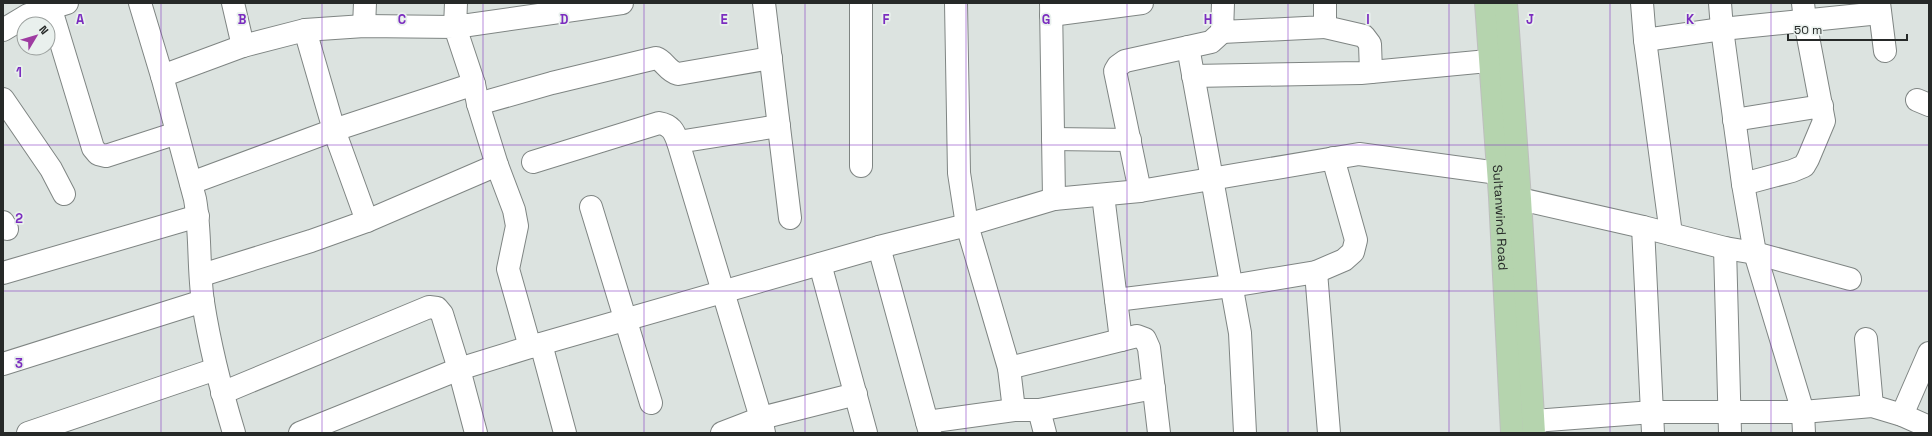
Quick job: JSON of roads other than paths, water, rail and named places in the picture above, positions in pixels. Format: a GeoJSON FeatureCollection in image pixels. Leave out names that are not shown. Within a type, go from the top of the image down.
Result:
{"type":"FeatureCollection","features":[{"type":"Feature","properties":{"kind":"main road","name":"Sultanwind Road"},"geometry":{"type":"LineString","coordinates":[[1486,3],[1500,60],[1509,173],[1512,433]]}},
{"type":"Feature","properties":{"kind":"main road"},"geometry":{"type":"LineString","coordinates":[[1500,60],[1506,3]]}},
{"type":"Feature","properties":{"kind":"main road"},"geometry":{"type":"LineString","coordinates":[[1510,198],[1534,427]]}},
{"type":"Feature","properties":{"kind":"street"},"geometry":{"type":"LineString","coordinates":[[140,3],[162,76],[191,183],[198,216],[203,301],[216,370],[234,433]]}},
{"type":"Feature","properties":{"kind":"street"},"geometry":{"type":"LineString","coordinates":[[233,3],[243,46]]}},
{"type":"Feature","properties":{"kind":"street"},"geometry":{"type":"LineString","coordinates":[[364,26],[365,3]]}},
{"type":"Feature","properties":{"kind":"street"},"geometry":{"type":"LineString","coordinates":[[456,3],[455,27],[498,165],[514,210],[517,226],[508,269],[565,433]]}},
{"type":"Feature","properties":{"kind":"street"},"geometry":{"type":"LineString","coordinates":[[162,76],[243,46],[305,30],[364,26],[455,27],[622,3]]}},
{"type":"Feature","properties":{"kind":"street"},"geometry":{"type":"LineString","coordinates":[[764,3],[790,218]]}},
{"type":"Feature","properties":{"kind":"street"},"geometry":{"type":"LineString","coordinates":[[861,3],[861,166]]}},
{"type":"Feature","properties":{"kind":"street"},"geometry":{"type":"LineString","coordinates":[[956,3],[959,173],[967,225],[1010,368],[1014,410]]}},
{"type":"Feature","properties":{"kind":"street"},"geometry":{"type":"LineString","coordinates":[[1054,199],[1051,9],[1142,3]]}},
{"type":"Feature","properties":{"kind":"street"},"geometry":{"type":"LineString","coordinates":[[1222,32],[1223,3]]}},
{"type":"Feature","properties":{"kind":"street"},"geometry":{"type":"LineString","coordinates":[[1325,3],[1325,27]]}},
{"type":"Feature","properties":{"kind":"street"},"geometry":{"type":"LineString","coordinates":[[1642,3],[1645,40],[1671,234]]}},
{"type":"Feature","properties":{"kind":"street"},"geometry":{"type":"LineString","coordinates":[[1720,3],[1734,120],[1755,253],[1803,423]]}},
{"type":"Feature","properties":{"kind":"street"},"geometry":{"type":"LineString","coordinates":[[3,30],[28,15],[56,5],[93,148],[98,154],[106,156],[177,133]]}},
{"type":"Feature","properties":{"kind":"street"},"geometry":{"type":"LineString","coordinates":[[1645,40],[1722,29],[1804,12],[1880,8],[1885,51]]}},
{"type":"Feature","properties":{"kind":"street"},"geometry":{"type":"LineString","coordinates":[[1743,184],[1792,171],[1804,166],[1824,120],[1804,12]]}},
{"type":"Feature","properties":{"kind":"street"},"geometry":{"type":"LineString","coordinates":[[1140,191],[1115,71],[1118,66],[1125,61],[1212,42],[1222,32],[1325,27],[1364,36],[1370,44],[1371,72]]}},
{"type":"Feature","properties":{"kind":"street"},"geometry":{"type":"LineString","coordinates":[[305,30],[334,130],[367,221]]}},
{"type":"Feature","properties":{"kind":"street"},"geometry":{"type":"LineString","coordinates":[[1188,47],[1240,333],[1246,433]]}},
{"type":"Feature","properties":{"kind":"street"},"geometry":{"type":"LineString","coordinates":[[191,183],[334,130],[476,94],[552,83],[656,58],[660,60],[671,72],[678,74],[771,58]]}},
{"type":"Feature","properties":{"kind":"street"},"geometry":{"type":"LineString","coordinates":[[1193,76],[1371,72],[1500,60]]}},
{"type":"Feature","properties":{"kind":"street"},"geometry":{"type":"LineString","coordinates":[[3,99],[51,169],[64,194]]}},
{"type":"Feature","properties":{"kind":"street"},"geometry":{"type":"LineString","coordinates":[[1734,120],[1822,106]]}},
{"type":"Feature","properties":{"kind":"street"},"geometry":{"type":"LineString","coordinates":[[533,162],[660,123],[668,125],[674,132],[678,142],[762,426]]}},
{"type":"Feature","properties":{"kind":"street"},"geometry":{"type":"LineString","coordinates":[[678,142],[779,126]]}},
{"type":"Feature","properties":{"kind":"street"},"geometry":{"type":"LineString","coordinates":[[1053,139],[1130,140]]}},
{"type":"Feature","properties":{"kind":"street"},"geometry":{"type":"LineString","coordinates":[[300,433],[460,369],[879,247],[967,225],[1054,199],[1140,191],[1359,154],[1509,173]]}},
{"type":"Feature","properties":{"kind":"street"},"geometry":{"type":"LineString","coordinates":[[1116,300],[1231,286],[1316,272],[1344,260],[1353,252],[1356,240],[1333,158]]}},
{"type":"Feature","properties":{"kind":"street"},"geometry":{"type":"LineString","coordinates":[[202,275],[311,242],[367,221],[498,165]]}},
{"type":"Feature","properties":{"kind":"street"},"geometry":{"type":"LineString","coordinates":[[1103,195],[1121,340]]}},
{"type":"Feature","properties":{"kind":"street"},"geometry":{"type":"LineString","coordinates":[[1510,198],[1643,227],[1725,248],[1755,253],[1850,278]]}},
{"type":"Feature","properties":{"kind":"street"},"geometry":{"type":"LineString","coordinates":[[591,207],[650,403]]}},
{"type":"Feature","properties":{"kind":"street"},"geometry":{"type":"LineString","coordinates":[[3,273],[198,216]]}},
{"type":"Feature","properties":{"kind":"street"},"geometry":{"type":"LineString","coordinates":[[1643,227],[1653,422]]}},
{"type":"Feature","properties":{"kind":"street"},"geometry":{"type":"LineString","coordinates":[[879,247],[929,428],[1014,410],[1039,410],[1154,388]]}},
{"type":"Feature","properties":{"kind":"street"},"geometry":{"type":"LineString","coordinates":[[1725,248],[1729,423]]}},
{"type":"Feature","properties":{"kind":"street"},"geometry":{"type":"LineString","coordinates":[[820,264],[866,433]]}},
{"type":"Feature","properties":{"kind":"street"},"geometry":{"type":"LineString","coordinates":[[1316,272],[1329,433]]}},
{"type":"Feature","properties":{"kind":"street"},"geometry":{"type":"LineString","coordinates":[[3,364],[203,301]]}},
{"type":"Feature","properties":{"kind":"street"},"geometry":{"type":"LineString","coordinates":[[222,393],[429,307],[437,308],[442,314],[460,369],[476,433]]}},
{"type":"Feature","properties":{"kind":"street"},"geometry":{"type":"LineString","coordinates":[[1010,368],[1137,336],[1145,339],[1148,343],[1160,433]]}},
{"type":"Feature","properties":{"kind":"street"},"geometry":{"type":"LineString","coordinates":[[1866,339],[1872,406]]}},
{"type":"Feature","properties":{"kind":"street"},"geometry":{"type":"LineString","coordinates":[[1902,415],[1929,353]]}},
{"type":"Feature","properties":{"kind":"street"},"geometry":{"type":"LineString","coordinates":[[28,433],[216,370]]}},
{"type":"Feature","properties":{"kind":"street"},"geometry":{"type":"LineString","coordinates":[[722,433],[762,426],[856,394]]}},
{"type":"Feature","properties":{"kind":"street"},"geometry":{"type":"LineString","coordinates":[[1534,427],[1653,422],[1803,423],[1872,406],[1902,415],[1929,426]]}},
{"type":"Feature","properties":{"kind":"street"},"geometry":{"type":"LineString","coordinates":[[1039,410],[1045,433]]}}]}
